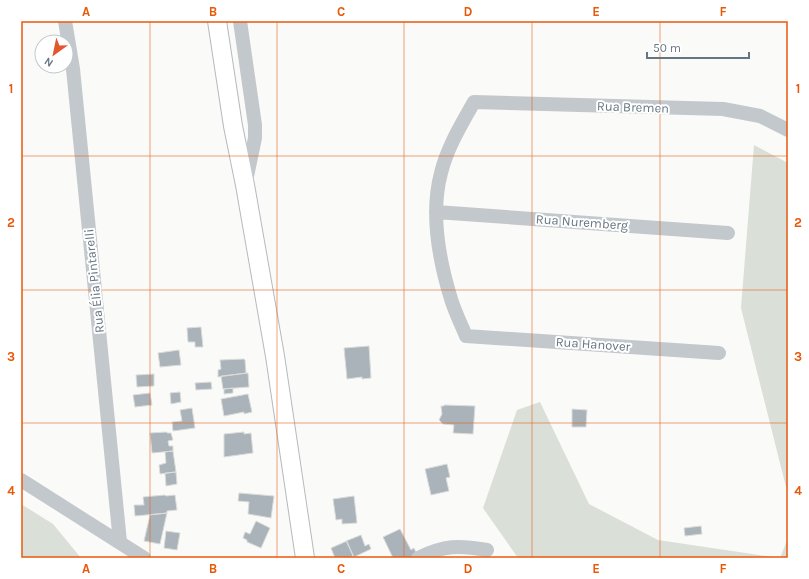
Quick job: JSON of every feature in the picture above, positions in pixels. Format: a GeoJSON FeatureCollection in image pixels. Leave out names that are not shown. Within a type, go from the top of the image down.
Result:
{"type":"FeatureCollection","features":[{"type":"Feature","properties":{"kind":"main road"},"geometry":{"type":"LineString","coordinates":[[217,21],[233,126],[245,185],[275,356],[306,558]]}},
{"type":"Feature","properties":{"kind":"main road"},"geometry":{"type":"LineString","coordinates":[[229,21],[246,142],[245,185]]}},
{"type":"Feature","properties":{"kind":"street","name":"Rua Élia Pintarelli"},"geometry":{"type":"LineString","coordinates":[[65,21],[73,69],[120,542]]}},
{"type":"Feature","properties":{"kind":"street"},"geometry":{"type":"LineString","coordinates":[[240,21],[255,125],[255,138],[245,185]]}},
{"type":"Feature","properties":{"kind":"street","name":"Rua Bremen"},"geometry":{"type":"LineString","coordinates":[[436,212],[441,174],[454,137],[474,102],[723,109],[760,116],[788,130]]}},
{"type":"Feature","properties":{"kind":"street","name":"Rua Nuremberg"},"geometry":{"type":"LineString","coordinates":[[436,212],[728,233]]}},
{"type":"Feature","properties":{"kind":"street","name":"Rua Hanover"},"geometry":{"type":"LineString","coordinates":[[436,212],[440,258],[451,300],[466,336],[719,353]]}},
{"type":"Feature","properties":{"kind":"street"},"geometry":{"type":"LineString","coordinates":[[21,480],[144,558]]}},
{"type":"Feature","properties":{"kind":"street"},"geometry":{"type":"LineString","coordinates":[[418,558],[449,547],[467,547],[487,550]]}},
{"type":"Feature","properties":{"kind":"shaded area"},"geometry":{"type":"Polygon","coordinates":[[[754,145],[788,163],[788,495],[741,308],[754,145]]]}},
{"type":"Feature","properties":{"kind":"shaded area"},"geometry":{"type":"Polygon","coordinates":[[[540,402],[589,504],[658,540],[780,558],[518,558],[483,508],[517,410],[540,402]]]}},
{"type":"Feature","properties":{"kind":"shaded area"},"geometry":{"type":"Polygon","coordinates":[[[21,504],[53,524],[81,558],[21,558],[21,504]]]}},
{"type":"Feature","properties":{"kind":"shaded area"},"geometry":{"type":"Polygon","coordinates":[[[788,538],[788,558],[780,558],[788,538]]]}},
{"type":"Feature","properties":{"kind":"building"},"geometry":{"type":"Polygon","coordinates":[[[201,327],[203,347],[195,347],[195,342],[188,342],[187,328],[201,327]]]}},
{"type":"Feature","properties":{"kind":"building"},"geometry":{"type":"Polygon","coordinates":[[[369,346],[371,378],[362,379],[362,377],[347,379],[344,348],[369,346]]]}},
{"type":"Feature","properties":{"kind":"building"},"geometry":{"type":"Polygon","coordinates":[[[179,350],[181,365],[160,367],[158,353],[179,350]]]}},
{"type":"Feature","properties":{"kind":"building"},"geometry":{"type":"Polygon","coordinates":[[[244,359],[246,373],[218,377],[218,370],[221,369],[220,360],[244,359]]]}},
{"type":"Feature","properties":{"kind":"building"},"geometry":{"type":"Polygon","coordinates":[[[248,373],[249,387],[223,389],[221,376],[248,373]]]}},
{"type":"Feature","properties":{"kind":"building"},"geometry":{"type":"Polygon","coordinates":[[[154,374],[154,386],[137,387],[136,375],[154,374]]]}},
{"type":"Feature","properties":{"kind":"building"},"geometry":{"type":"Polygon","coordinates":[[[211,382],[212,389],[196,390],[195,383],[211,382]]]}},
{"type":"Feature","properties":{"kind":"building"},"geometry":{"type":"Polygon","coordinates":[[[233,388],[233,393],[224,394],[224,389],[233,388]]]}},
{"type":"Feature","properties":{"kind":"building"},"geometry":{"type":"Polygon","coordinates":[[[180,392],[181,402],[171,404],[170,393],[180,392]]]}},
{"type":"Feature","properties":{"kind":"building"},"geometry":{"type":"Polygon","coordinates":[[[150,393],[152,405],[135,407],[133,395],[150,393]]]}},
{"type":"Feature","properties":{"kind":"building"},"geometry":{"type":"Polygon","coordinates":[[[248,394],[252,412],[224,416],[221,399],[248,394]]]}},
{"type":"Feature","properties":{"kind":"building"},"geometry":{"type":"Polygon","coordinates":[[[441,406],[475,406],[473,434],[453,433],[454,425],[443,424],[439,420],[442,414],[441,406]]]}},
{"type":"Feature","properties":{"kind":"building"},"geometry":{"type":"Polygon","coordinates":[[[192,408],[195,428],[173,431],[172,422],[182,421],[180,410],[192,408]]]}},
{"type":"Feature","properties":{"kind":"building"},"geometry":{"type":"Polygon","coordinates":[[[572,409],[587,410],[586,427],[572,427],[572,409]]]}},
{"type":"Feature","properties":{"kind":"building"},"geometry":{"type":"Polygon","coordinates":[[[244,432],[244,434],[251,433],[253,453],[224,457],[224,434],[244,432]]]}},
{"type":"Feature","properties":{"kind":"building"},"geometry":{"type":"Polygon","coordinates":[[[150,433],[171,433],[173,440],[168,441],[169,446],[173,446],[173,451],[152,453],[150,433]]]}},
{"type":"Feature","properties":{"kind":"building"},"geometry":{"type":"Polygon","coordinates":[[[173,451],[176,472],[160,474],[159,465],[166,463],[165,452],[173,451]]]}},
{"type":"Feature","properties":{"kind":"building"},"geometry":{"type":"Polygon","coordinates":[[[447,464],[450,477],[446,478],[449,491],[431,495],[425,469],[447,464]]]}},
{"type":"Feature","properties":{"kind":"building"},"geometry":{"type":"Polygon","coordinates":[[[176,472],[177,484],[166,486],[165,473],[176,472]]]}},
{"type":"Feature","properties":{"kind":"building"},"geometry":{"type":"Polygon","coordinates":[[[239,493],[274,496],[271,518],[248,514],[249,502],[238,501],[239,493]]]}},
{"type":"Feature","properties":{"kind":"building"},"geometry":{"type":"Polygon","coordinates":[[[175,495],[177,510],[167,511],[167,513],[135,516],[134,505],[144,505],[143,497],[175,495]]]}},
{"type":"Feature","properties":{"kind":"building"},"geometry":{"type":"Polygon","coordinates":[[[354,496],[357,523],[342,524],[342,519],[336,520],[333,499],[354,496]]]}},
{"type":"Feature","properties":{"kind":"building"},"geometry":{"type":"Polygon","coordinates":[[[167,513],[160,544],[144,541],[150,515],[167,513]]]}},
{"type":"Feature","properties":{"kind":"building"},"geometry":{"type":"Polygon","coordinates":[[[256,521],[270,528],[261,548],[247,542],[247,540],[243,538],[245,532],[250,534],[256,521]]]}},
{"type":"Feature","properties":{"kind":"building"},"geometry":{"type":"Polygon","coordinates":[[[701,526],[702,534],[685,536],[684,528],[701,526]]]}},
{"type":"Feature","properties":{"kind":"building"},"geometry":{"type":"Polygon","coordinates":[[[400,529],[411,550],[414,548],[418,557],[393,558],[383,537],[400,529]]]}},
{"type":"Feature","properties":{"kind":"building"},"geometry":{"type":"Polygon","coordinates":[[[166,531],[180,533],[177,550],[164,548],[166,531]]]}},
{"type":"Feature","properties":{"kind":"building"},"geometry":{"type":"Polygon","coordinates":[[[361,535],[365,546],[369,544],[371,549],[354,557],[346,541],[361,535]]]}},
{"type":"Feature","properties":{"kind":"building"},"geometry":{"type":"Polygon","coordinates":[[[347,541],[353,556],[349,558],[335,558],[331,548],[347,541]]]}}]}
